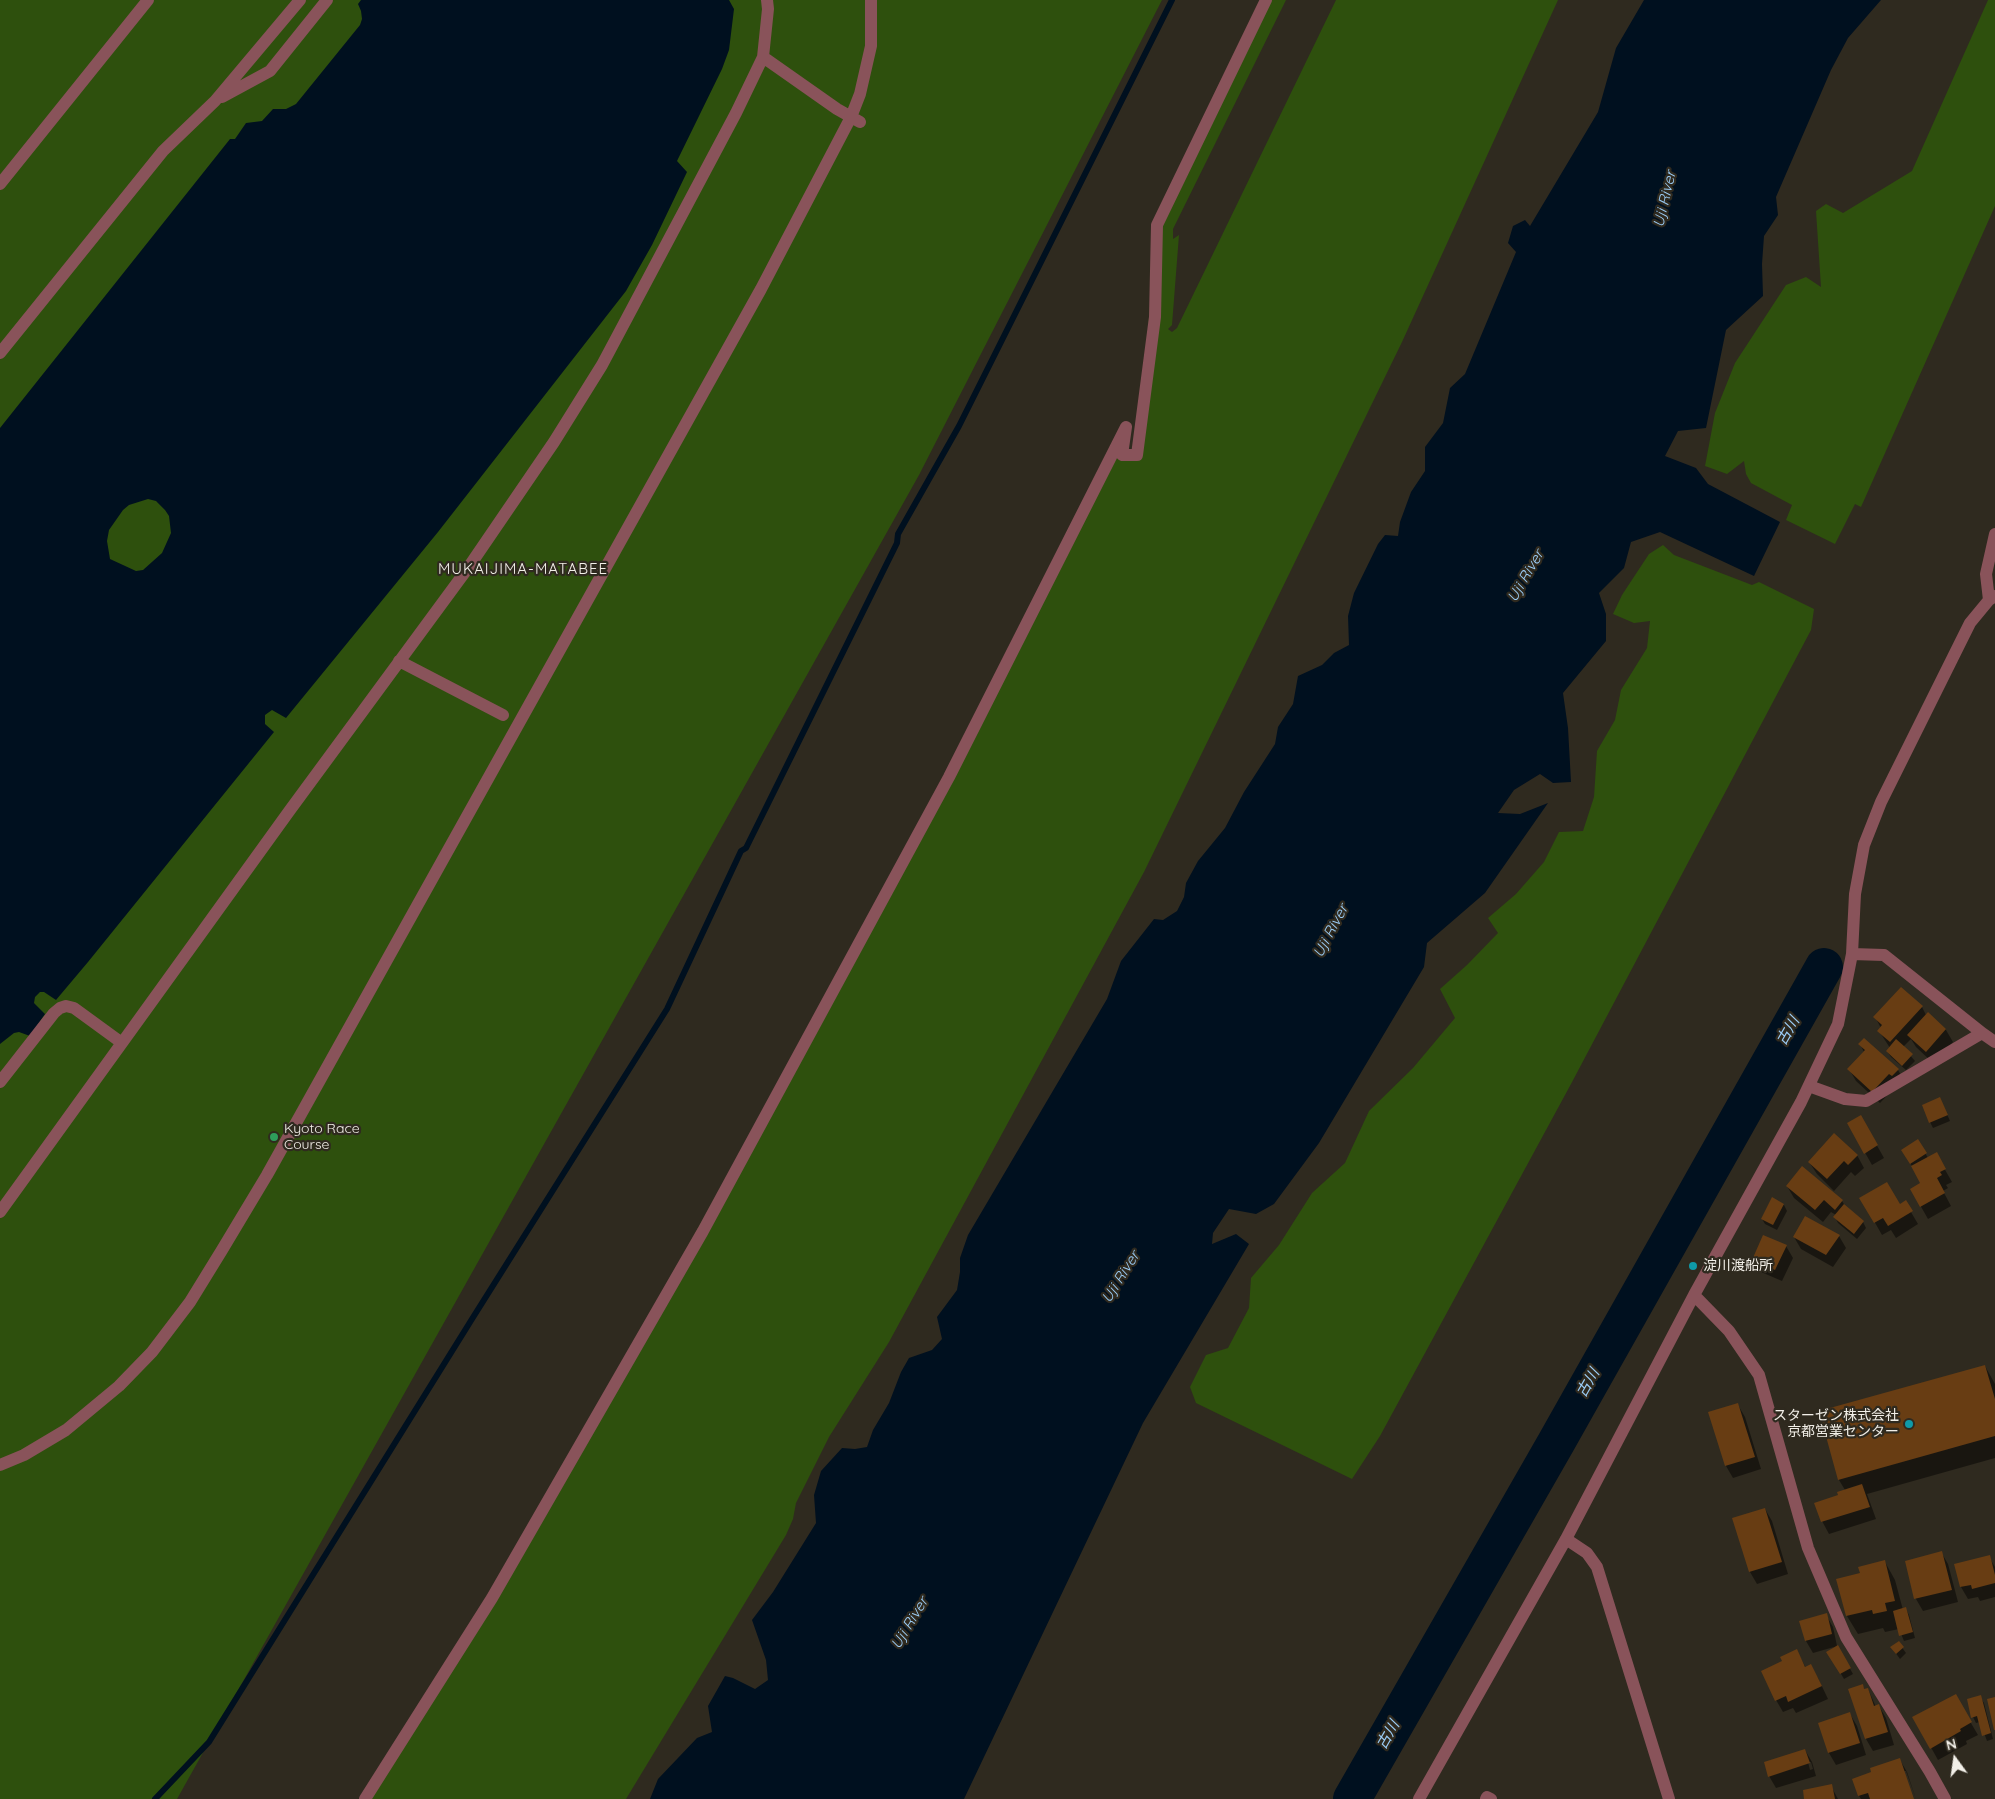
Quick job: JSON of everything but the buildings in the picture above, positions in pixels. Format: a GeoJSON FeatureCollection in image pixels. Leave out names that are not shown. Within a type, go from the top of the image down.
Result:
{"type":"FeatureCollection","features":[{"type":"Feature","properties":{"kind":"street"},"geometry":{"type":"LineString","coordinates":[[0,184],[148,0]]}},
{"type":"Feature","properties":{"kind":"street"},"geometry":{"type":"LineString","coordinates":[[0,353],[163,152],[215,101],[300,0]]}},
{"type":"Feature","properties":{"kind":"street"},"geometry":{"type":"LineString","coordinates":[[215,101],[270,71],[327,0]]}},
{"type":"Feature","properties":{"kind":"street"},"geometry":{"type":"LineString","coordinates":[[0,1212],[468,568],[554,442],[602,365],[736,113],[762,57],[768,9],[767,0]]}},
{"type":"Feature","properties":{"kind":"street"},"geometry":{"type":"LineString","coordinates":[[0,1465],[24,1454],[66,1430],[119,1386],[152,1352],[190,1302],[267,1175],[855,119],[871,46],[871,0]]}},
{"type":"Feature","properties":{"kind":"street"},"geometry":{"type":"LineString","coordinates":[[365,1799],[492,1598],[703,1231],[949,777],[1126,427],[1122,455],[1137,455],[1155,317],[1157,225],[1266,0]]}},
{"type":"Feature","properties":{"kind":"street"},"geometry":{"type":"LineString","coordinates":[[762,57],[855,119]]}},
{"type":"Feature","properties":{"kind":"street"},"geometry":{"type":"LineString","coordinates":[[1419,1799],[1566,1539],[1694,1295],[1809,1086],[1838,1024],[1852,954],[1855,894],[1864,845],[1881,802],[1970,623],[1992,598],[1986,574],[1995,534]]}},
{"type":"Feature","properties":{"kind":"street"},"geometry":{"type":"LineString","coordinates":[[399,661],[503,715]]}},
{"type":"Feature","properties":{"kind":"street"},"geometry":{"type":"LineString","coordinates":[[1852,954],[1884,955],[1995,1042]]}},
{"type":"Feature","properties":{"kind":"street"},"geometry":{"type":"LineString","coordinates":[[0,1082],[54,1013],[66,1006],[74,1008],[122,1043]]}},
{"type":"Feature","properties":{"kind":"street"},"geometry":{"type":"LineString","coordinates":[[1809,1086],[1844,1099],[1866,1101],[1982,1033]]}},
{"type":"Feature","properties":{"kind":"street"},"geometry":{"type":"LineString","coordinates":[[1694,1295],[1729,1331],[1759,1375],[1808,1548],[1846,1637],[1945,1799]]}},
{"type":"Feature","properties":{"kind":"street"},"geometry":{"type":"LineString","coordinates":[[1566,1539],[1587,1553],[1597,1567],[1669,1799]]}},
{"type":"Feature","properties":{"kind":"street"},"geometry":{"type":"LineString","coordinates":[[1486,1799],[1487,1797],[1491,1799]]}},
{"type":"Feature","properties":{"kind":"green space","name":"Kyoto Race Course"},"geometry":{"type":"Polygon","coordinates":[[[0,0],[1162,0],[919,475],[177,1799],[0,1799],[0,0]]]}},
{"type":"Feature","properties":{"kind":"green space"},"geometry":{"type":"Polygon","coordinates":[[[1266,0],[1286,0],[1173,229],[1173,239],[1179,235],[1172,325],[1168,329],[1172,332],[1177,328],[1336,0],[1558,0],[1402,342],[1144,872],[889,1342],[829,1437],[796,1503],[793,1519],[786,1535],[626,1799],[365,1799],[492,1598],[949,777],[1126,427],[1122,455],[1137,455],[1157,225],[1266,0]]]}},
{"type":"Feature","properties":{"kind":"green space"},"geometry":{"type":"Polygon","coordinates":[[[1988,0],[1995,0],[1995,206],[1861,507],[1855,504],[1835,544],[1786,520],[1792,505],[1751,483],[1746,474],[1744,461],[1727,474],[1705,466],[1715,413],[1735,363],[1786,285],[1806,277],[1821,287],[1816,211],[1826,204],[1843,213],[1912,171],[1988,0]]]}},
{"type":"Feature","properties":{"kind":"green space"},"geometry":{"type":"Polygon","coordinates":[[[1663,545],[1674,555],[1752,585],[1759,582],[1814,609],[1811,630],[1571,1084],[1380,1436],[1352,1479],[1196,1403],[1190,1387],[1206,1355],[1228,1348],[1249,1308],[1251,1278],[1279,1245],[1312,1193],[1345,1163],[1369,1111],[1413,1068],[1455,1018],[1440,989],[1498,933],[1488,918],[1516,894],[1544,862],[1559,832],[1583,831],[1594,797],[1597,751],[1615,720],[1621,690],[1647,648],[1650,621],[1634,623],[1613,614],[1622,595],[1649,554],[1663,545]]]}},
{"type":"Feature","properties":{"kind":"water"},"geometry":{"type":"Polygon","coordinates":[[[361,0],[729,0],[734,9],[729,50],[722,69],[677,161],[687,172],[652,245],[626,291],[438,532],[286,718],[272,710],[265,715],[265,724],[274,732],[88,962],[56,1000],[44,992],[40,992],[35,997],[34,1003],[45,1014],[30,1036],[19,1032],[14,1033],[0,1044],[0,428],[230,139],[235,139],[246,123],[262,121],[273,109],[286,109],[296,104],[360,25],[362,19],[358,4],[361,0]],[[148,499],[129,505],[123,510],[109,530],[107,541],[110,559],[136,571],[143,570],[162,553],[171,533],[169,516],[156,501],[148,499]]]}},
{"type":"Feature","properties":{"kind":"water","name":"Uji River"},"geometry":{"type":"Polygon","coordinates":[[[1644,0],[1881,0],[1848,38],[1831,70],[1776,197],[1778,215],[1764,236],[1762,264],[1763,296],[1726,330],[1706,428],[1678,431],[1665,456],[1696,468],[1708,484],[1780,522],[1754,576],[1660,532],[1631,542],[1624,568],[1599,593],[1606,614],[1606,641],[1563,693],[1568,728],[1571,782],[1553,783],[1540,774],[1514,790],[1498,813],[1520,814],[1548,803],[1485,893],[1427,943],[1424,967],[1319,1143],[1274,1204],[1256,1214],[1229,1209],[1213,1233],[1212,1244],[1236,1234],[1249,1244],[1143,1423],[964,1799],[650,1799],[658,1779],[697,1738],[712,1732],[708,1706],[725,1676],[755,1689],[768,1680],[766,1660],[752,1620],[773,1592],[816,1523],[814,1495],[821,1471],[842,1448],[855,1449],[867,1447],[873,1430],[889,1403],[901,1372],[909,1358],[932,1350],[942,1339],[937,1317],[957,1290],[960,1258],[968,1235],[1107,999],[1121,961],[1154,919],[1163,920],[1177,911],[1184,897],[1186,883],[1198,861],[1225,828],[1244,792],[1275,744],[1278,727],[1293,704],[1298,676],[1322,665],[1334,653],[1349,645],[1348,616],[1354,593],[1378,544],[1385,535],[1398,536],[1400,522],[1411,492],[1425,471],[1425,447],[1443,423],[1450,388],[1465,374],[1516,252],[1508,243],[1513,226],[1525,220],[1530,226],[1598,112],[1616,48],[1644,0]]]}},
{"type":"Feature","properties":{"kind":"waterway"},"geometry":{"type":"LineString","coordinates":[[155,1799],[209,1742],[667,1009],[741,851],[746,848],[897,543],[898,534],[959,426],[1172,0]]}},
{"type":"Feature","properties":{"kind":"waterway","name":"古川"},"geometry":{"type":"LineString","coordinates":[[1352,1799],[1557,1441],[1824,967]]}},
{"type":"Feature","properties":{"kind":"place","name":"Kyoto Race Course"},"geometry":{"type":"Point","coordinates":[274,1137]}},
{"type":"Feature","properties":{"kind":"place","name":"淀川渡船所"},"geometry":{"type":"Point","coordinates":[1693,1266]}},
{"type":"Feature","properties":{"kind":"place","name":"スターゼン株式会社 京都営業センター"},"geometry":{"type":"Point","coordinates":[1909,1424]}},
{"type":"Feature","properties":{"kind":"district","name":"MUKAIJIMA-MATABEE"},"geometry":{"type":"Point","coordinates":[523,569]}}]}
